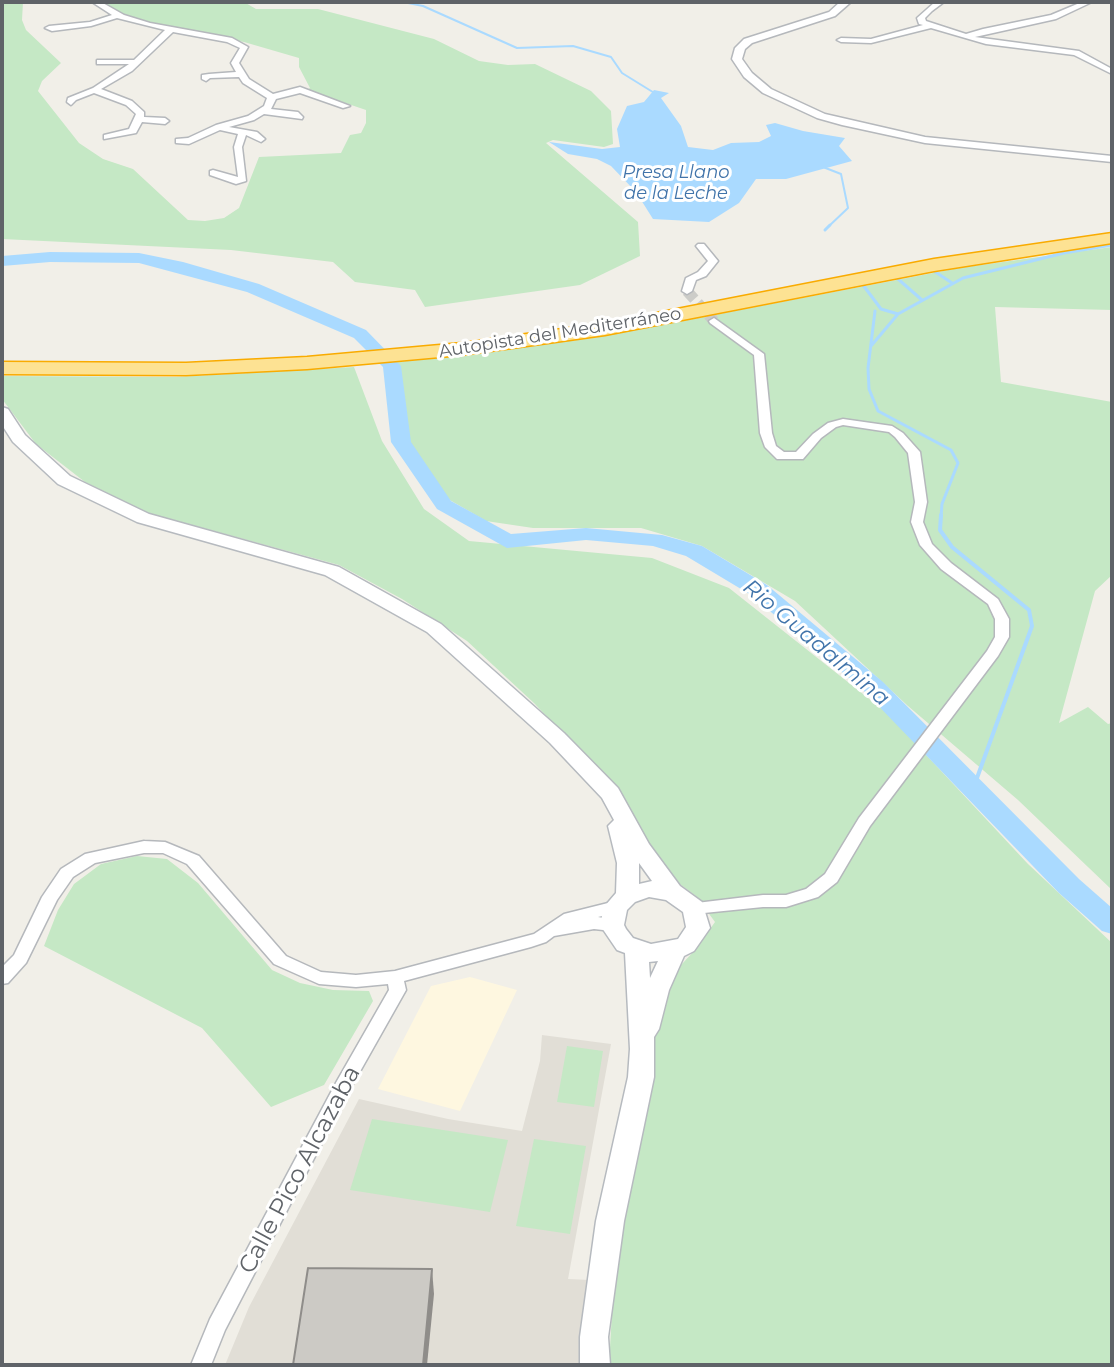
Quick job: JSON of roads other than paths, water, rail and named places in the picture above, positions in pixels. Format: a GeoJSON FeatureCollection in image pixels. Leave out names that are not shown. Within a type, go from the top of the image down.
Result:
{"type":"FeatureCollection","features":[{"type":"Feature","properties":{"kind":"highway","name":"Autopista del Mediterráneo"},"geometry":{"type":"LineString","coordinates":[[2,368],[366,359],[491,339],[992,241],[1112,225]]}},
{"type":"Feature","properties":{"kind":"highway","name":"Autopista del Mediterráneo"},"geometry":{"type":"LineString","coordinates":[[491,339],[617,327],[934,265],[1112,239]]}},
{"type":"Feature","properties":{"kind":"highway","name":"Autopista del Mediterráneo"},"geometry":{"type":"LineString","coordinates":[[2,353],[187,362]]}},
{"type":"Feature","properties":{"kind":"main road"},"geometry":{"type":"LineString","coordinates":[[2,412],[19,438],[64,480],[143,518],[332,571],[434,628],[557,738],[588,770],[610,793],[641,849],[672,892],[694,908],[698,928],[686,945],[675,950],[650,953],[637,950],[617,935],[618,909],[628,863],[622,831],[588,770]]}},
{"type":"Feature","properties":{"kind":"main road"},"geometry":{"type":"LineString","coordinates":[[618,909],[648,889],[672,892]]}},
{"type":"Feature","properties":{"kind":"main road"},"geometry":{"type":"LineString","coordinates":[[595,1365],[594,1337],[610,1221],[637,1104],[642,1049],[637,950]]}},
{"type":"Feature","properties":{"kind":"main road"},"geometry":{"type":"LineString","coordinates":[[642,1049],[657,990],[675,950]]}},
{"type":"Feature","properties":{"kind":"street"},"geometry":{"type":"LineString","coordinates":[[96,2],[118,15],[170,30],[239,43],[244,47],[237,54],[235,63],[241,74],[272,97]]}},
{"type":"Feature","properties":{"kind":"street"},"geometry":{"type":"LineString","coordinates":[[846,2],[832,14],[758,35],[740,48],[737,59],[748,75],[767,91],[811,112],[846,123],[888,133],[994,149],[1112,159]]}},
{"type":"Feature","properties":{"kind":"street"},"geometry":{"type":"LineString","coordinates":[[940,2],[921,18],[930,26],[966,37],[1068,51],[1112,72]]}},
{"type":"Feature","properties":{"kind":"street"},"geometry":{"type":"LineString","coordinates":[[966,37],[1053,17],[1088,2]]}},
{"type":"Feature","properties":{"kind":"street"},"geometry":{"type":"LineString","coordinates":[[52,29],[49,28],[95,24],[118,15]]}},
{"type":"Feature","properties":{"kind":"street"},"geometry":{"type":"LineString","coordinates":[[841,40],[871,41],[930,26]]}},
{"type":"Feature","properties":{"kind":"street"},"geometry":{"type":"LineString","coordinates":[[101,90],[100,83],[129,69],[170,30]]}},
{"type":"Feature","properties":{"kind":"street"},"geometry":{"type":"LineString","coordinates":[[197,45],[210,37]]}},
{"type":"Feature","properties":{"kind":"street"},"geometry":{"type":"LineString","coordinates":[[141,43],[151,45]]}},
{"type":"Feature","properties":{"kind":"street"},"geometry":{"type":"LineString","coordinates":[[237,54],[243,64],[250,66]]}},
{"type":"Feature","properties":{"kind":"street"},"geometry":{"type":"LineString","coordinates":[[106,61],[134,62]]}},
{"type":"Feature","properties":{"kind":"street"},"geometry":{"type":"LineString","coordinates":[[211,76],[241,74]]}},
{"type":"Feature","properties":{"kind":"street"},"geometry":{"type":"LineString","coordinates":[[85,90],[101,90],[138,108],[140,119],[129,133],[107,137]]}},
{"type":"Feature","properties":{"kind":"street"},"geometry":{"type":"LineString","coordinates":[[71,102],[72,98],[101,90]]}},
{"type":"Feature","properties":{"kind":"street"},"geometry":{"type":"LineString","coordinates":[[264,111],[272,97],[300,90],[346,106]]}},
{"type":"Feature","properties":{"kind":"street"},"geometry":{"type":"LineString","coordinates":[[179,141],[189,141],[264,111],[299,117]]}},
{"type":"Feature","properties":{"kind":"street"},"geometry":{"type":"LineString","coordinates":[[140,119],[165,121]]}},
{"type":"Feature","properties":{"kind":"street"},"geometry":{"type":"LineString","coordinates":[[219,127],[254,134],[261,139]]}},
{"type":"Feature","properties":{"kind":"street"},"geometry":{"type":"LineString","coordinates":[[213,173],[235,181],[243,180],[238,147],[243,132]]}},
{"type":"Feature","properties":{"kind":"street"},"geometry":{"type":"LineString","coordinates":[[687,291],[691,278],[702,274],[713,261],[701,246]]}},
{"type":"Feature","properties":{"kind":"street"},"geometry":{"type":"LineString","coordinates":[[694,908],[786,901],[812,893],[831,878],[864,822],[1002,637],[1002,619],[993,602],[946,566],[926,545],[917,522],[921,502],[914,452],[892,429],[843,422],[832,425],[817,436],[799,456],[781,456],[771,447],[766,433],[759,354],[714,321]]}},
{"type":"Feature","properties":{"kind":"street"},"geometry":{"type":"LineString","coordinates":[[2,978],[20,959],[50,897],[67,873],[91,858],[144,847],[165,848],[193,860],[280,960],[319,978],[356,981],[395,977],[531,941],[553,930],[594,923],[618,909]]}},
{"type":"Feature","properties":{"kind":"street","name":"Calle Pico Alcazaba"},"geometry":{"type":"LineString","coordinates":[[201,1365],[222,1315],[343,1086],[398,990],[395,977]]}},
{"type":"Feature","properties":{"kind":"water","name":"Presa Llano de la Leche"},"geometry":{"type":"Polygon","coordinates":[[[654,90],[669,93],[661,98],[681,126],[688,147],[713,150],[731,143],[759,142],[771,136],[766,125],[775,123],[845,138],[839,146],[852,161],[786,179],[756,179],[739,203],[709,222],[653,219],[636,192],[611,166],[597,159],[568,154],[549,142],[602,149],[620,147],[617,129],[627,106],[644,102],[654,90]]]}},
{"type":"Feature","properties":{"kind":"waterway"},"geometry":{"type":"LineString","coordinates":[[403,2],[423,6],[517,48],[573,46],[611,57],[622,73],[656,94]]}},
{"type":"Feature","properties":{"kind":"waterway"},"geometry":{"type":"LineString","coordinates":[[823,167],[841,174],[848,208],[828,227]]}},
{"type":"Feature","properties":{"kind":"waterway"},"geometry":{"type":"LineString","coordinates":[[825,230],[828,227]]}},
{"type":"Feature","properties":{"kind":"waterway"},"geometry":{"type":"LineString","coordinates":[[898,314],[963,278],[1064,253],[1112,245]]}},
{"type":"Feature","properties":{"kind":"waterway","name":"Rio Guadalmina"},"geometry":{"type":"LineString","coordinates":[[2,261],[50,257],[139,258],[183,267],[253,288],[360,334],[392,366],[401,442],[444,505],[507,541],[586,534],[654,540],[694,551],[759,590],[874,687],[1069,886],[1112,924]]}},
{"type":"Feature","properties":{"kind":"waterway"},"geometry":{"type":"LineString","coordinates":[[934,271],[952,283]]}},
{"type":"Feature","properties":{"kind":"waterway"},"geometry":{"type":"LineString","coordinates":[[898,279],[922,300]]}},
{"type":"Feature","properties":{"kind":"waterway"},"geometry":{"type":"LineString","coordinates":[[863,285],[881,309],[898,314]]}},
{"type":"Feature","properties":{"kind":"waterway"},"geometry":{"type":"LineString","coordinates":[[875,311],[868,368],[869,389],[878,411],[951,450],[958,463],[942,504],[941,517]]}},
{"type":"Feature","properties":{"kind":"waterway"},"geometry":{"type":"LineString","coordinates":[[871,346],[898,314]]}},
{"type":"Feature","properties":{"kind":"waterway"},"geometry":{"type":"LineString","coordinates":[[941,515],[940,530],[952,547],[1029,610],[1032,626],[973,789]]}},
{"type":"Feature","properties":{"kind":"tunnel"},"geometry":{"type":"LineString","coordinates":[[687,291],[714,321]]}}]}
